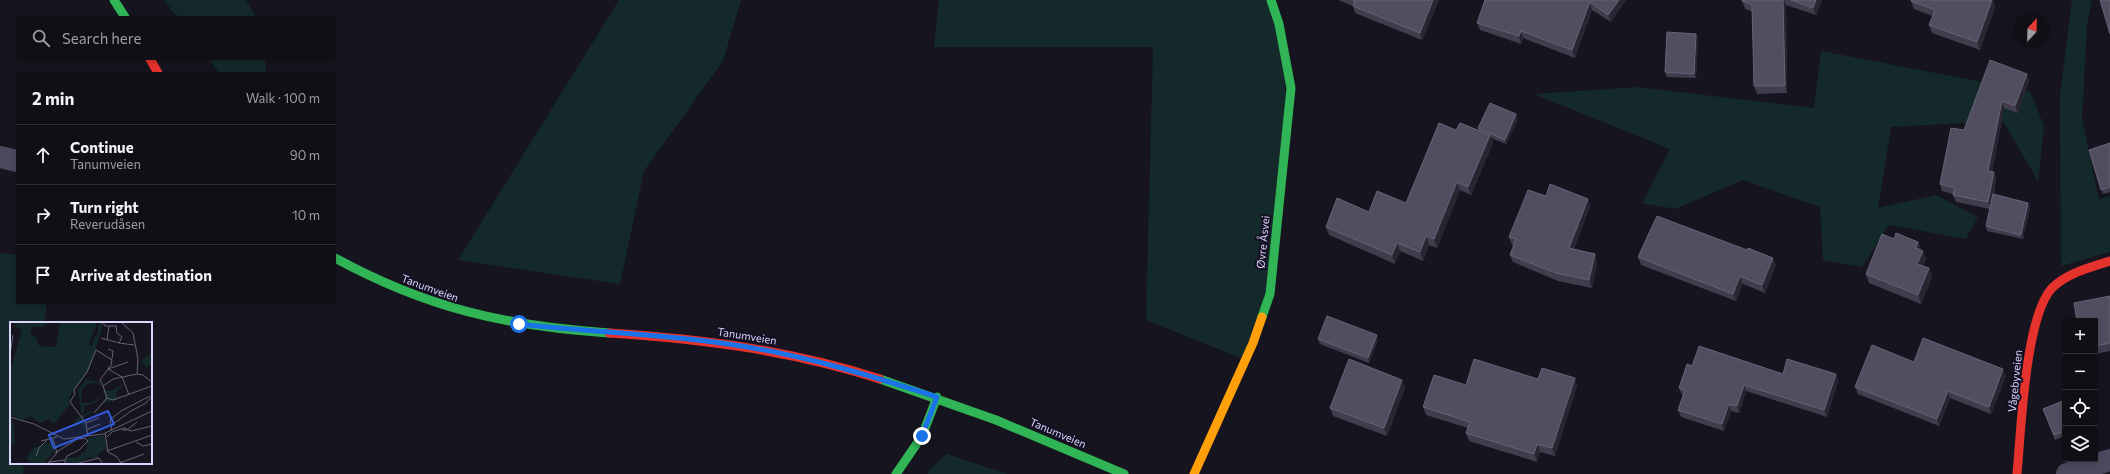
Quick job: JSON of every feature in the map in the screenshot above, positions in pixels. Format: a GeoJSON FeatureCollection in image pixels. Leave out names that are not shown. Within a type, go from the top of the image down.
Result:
{"type":"FeatureCollection","features":[{"type":"Feature","properties":{"kind":"main road"},"geometry":{"type":"LineString","coordinates":[[114,0],[123,16]]}},
{"type":"Feature","properties":{"kind":"main road","name":"Øvre Åsvei"},"geometry":{"type":"LineString","coordinates":[[1194,474],[1253,343],[1270,294],[1291,88],[1279,24],[1271,0]]}},
{"type":"Feature","properties":{"kind":"main road"},"geometry":{"type":"LineString","coordinates":[[151,60],[157,72]]}},
{"type":"Feature","properties":{"kind":"main road","name":"Tanumveien"},"geometry":{"type":"LineString","coordinates":[[336,259],[360,273],[409,295],[463,313],[519,324],[728,344],[795,356],[863,373],[937,397],[1038,436],[1124,474]]}},
{"type":"Feature","properties":{"kind":"main road","name":"Vågebyveien"},"geometry":{"type":"LineString","coordinates":[[2017,474],[2028,354],[2040,310],[2051,288],[2075,273],[2110,261]]}},
{"type":"Feature","properties":{"kind":"main road"},"geometry":{"type":"LineString","coordinates":[[896,474],[922,436],[937,397]]}},
{"type":"Feature","properties":{"kind":"street"},"geometry":{"type":"LineString","coordinates":[[0,157],[16,161]]}},
{"type":"Feature","properties":{"kind":"street"},"geometry":{"type":"LineString","coordinates":[[2067,474],[2110,460]]}},
{"type":"Feature","properties":{"kind":"green space"},"geometry":{"type":"Polygon","coordinates":[[[164,0],[246,0],[255,16],[176,16],[164,0]]]}},
{"type":"Feature","properties":{"kind":"green space"},"geometry":{"type":"Polygon","coordinates":[[[619,0],[741,0],[723,61],[644,171],[620,284],[458,260],[619,0]]]}},
{"type":"Feature","properties":{"kind":"green space"},"geometry":{"type":"Polygon","coordinates":[[[939,0],[1273,0],[1286,84],[1274,274],[1243,359],[1146,320],[1153,47],[934,47],[939,0]]]}},
{"type":"Feature","properties":{"kind":"green space"},"geometry":{"type":"Polygon","coordinates":[[[2072,0],[2092,0],[2087,25],[2082,119],[2099,199],[2110,196],[2110,252],[2061,266],[2060,96],[2072,0]]]}},
{"type":"Feature","properties":{"kind":"green space"},"geometry":{"type":"Polygon","coordinates":[[[1821,51],[2030,91],[2044,126],[2038,181],[2003,121],[1891,127],[1878,208],[1936,195],[1978,217],[1966,239],[1889,225],[1862,267],[1823,260],[1820,207],[1743,180],[1675,209],[1642,203],[1670,149],[1534,94],[1637,87],[1814,108],[1821,51]]]}},
{"type":"Feature","properties":{"kind":"green space"},"geometry":{"type":"Polygon","coordinates":[[[210,60],[265,60],[266,72],[218,72],[210,60]]]}},
{"type":"Feature","properties":{"kind":"green space"},"geometry":{"type":"Polygon","coordinates":[[[0,253],[16,255],[16,304],[47,304],[44,322],[10,322],[10,464],[24,464],[23,474],[0,474],[0,253]]]}},
{"type":"Feature","properties":{"kind":"green space"},"geometry":{"type":"Polygon","coordinates":[[[947,454],[1008,474],[928,474],[928,471],[947,454]]]}},
{"type":"Feature","properties":{"kind":"building"},"geometry":{"type":"Polygon","coordinates":[[[1353,0],[1433,0],[1420,33],[1353,6],[1355,1],[1353,0]]]}},
{"type":"Feature","properties":{"kind":"building"},"geometry":{"type":"Polygon","coordinates":[[[1485,0],[1619,0],[1608,15],[1590,2],[1572,50],[1521,31],[1519,36],[1477,23],[1485,0]]]}},
{"type":"Feature","properties":{"kind":"building"},"geometry":{"type":"Polygon","coordinates":[[[1742,0],[1783,0],[1785,86],[1754,86],[1752,5],[1742,0]]]}},
{"type":"Feature","properties":{"kind":"building"},"geometry":{"type":"Polygon","coordinates":[[[1791,0],[1816,0],[1813,8],[1791,0]]]}},
{"type":"Feature","properties":{"kind":"building"},"geometry":{"type":"Polygon","coordinates":[[[1911,0],[1992,0],[1977,42],[1929,25],[1935,10],[1911,0]]]}},
{"type":"Feature","properties":{"kind":"building"},"geometry":{"type":"Polygon","coordinates":[[[2100,0],[2110,0],[2110,34],[2100,0]]]}},
{"type":"Feature","properties":{"kind":"building"},"geometry":{"type":"Polygon","coordinates":[[[1667,32],[1696,34],[1694,74],[1665,72],[1667,32]]]}},
{"type":"Feature","properties":{"kind":"building"},"geometry":{"type":"Polygon","coordinates":[[[1990,60],[2027,74],[2015,106],[2002,101],[1988,171],[1994,172],[1988,202],[1953,195],[1955,188],[1940,184],[1951,128],[1964,130],[1990,60]]]}},
{"type":"Feature","properties":{"kind":"building"},"geometry":{"type":"Polygon","coordinates":[[[1490,103],[1516,114],[1505,140],[1478,128],[1490,103]]]}},
{"type":"Feature","properties":{"kind":"building"},"geometry":{"type":"Polygon","coordinates":[[[1439,123],[1456,130],[1460,123],[1490,135],[1468,187],[1457,182],[1434,239],[1426,236],[1420,252],[1397,243],[1392,255],[1326,227],[1337,198],[1369,212],[1377,191],[1406,203],[1439,123]]]}},
{"type":"Feature","properties":{"kind":"building"},"geometry":{"type":"Polygon","coordinates":[[[2110,143],[2110,187],[2101,190],[2089,150],[2110,143]]]}},
{"type":"Feature","properties":{"kind":"building"},"geometry":{"type":"Polygon","coordinates":[[[1550,184],[1588,199],[1569,248],[1595,254],[1589,280],[1556,273],[1510,255],[1516,239],[1509,237],[1528,190],[1546,196],[1550,184]]]}},
{"type":"Feature","properties":{"kind":"building"},"geometry":{"type":"Polygon","coordinates":[[[1993,194],[2028,203],[2021,235],[1986,226],[1993,194]]]}},
{"type":"Feature","properties":{"kind":"building"},"geometry":{"type":"Polygon","coordinates":[[[1657,216],[1747,250],[1748,248],[1773,258],[1762,285],[1740,276],[1733,294],[1638,257],[1657,216]]]}},
{"type":"Feature","properties":{"kind":"building"},"geometry":{"type":"Polygon","coordinates":[[[1896,233],[1918,242],[1916,248],[1923,251],[1917,264],[1929,268],[1918,295],[1866,274],[1882,234],[1894,239],[1896,233]]]}},
{"type":"Feature","properties":{"kind":"building"},"geometry":{"type":"Polygon","coordinates":[[[2110,296],[2110,343],[2098,345],[2098,318],[2076,318],[2074,303],[2110,296]]]}},
{"type":"Feature","properties":{"kind":"building"},"geometry":{"type":"Polygon","coordinates":[[[1327,316],[1377,335],[1368,358],[1318,339],[1327,316]]]}},
{"type":"Feature","properties":{"kind":"building"},"geometry":{"type":"Polygon","coordinates":[[[1923,338],[2003,369],[1989,407],[1948,391],[1937,419],[1855,387],[1872,345],[1914,362],[1923,338]]]}},
{"type":"Feature","properties":{"kind":"building"},"geometry":{"type":"Polygon","coordinates":[[[1699,346],[1783,374],[1787,359],[1836,374],[1824,410],[1744,385],[1737,406],[1729,404],[1722,424],[1678,410],[1685,390],[1679,388],[1687,364],[1692,366],[1699,346]]]}},
{"type":"Feature","properties":{"kind":"building"},"geometry":{"type":"Polygon","coordinates":[[[1349,359],[1402,380],[1384,428],[1330,408],[1349,359]]]}},
{"type":"Feature","properties":{"kind":"building"},"geometry":{"type":"Polygon","coordinates":[[[1474,359],[1538,379],[1542,368],[1575,378],[1552,448],[1537,444],[1534,454],[1466,433],[1470,422],[1423,407],[1434,375],[1466,385],[1474,359]]]}},
{"type":"Feature","properties":{"kind":"building"},"geometry":{"type":"Polygon","coordinates":[[[2062,401],[2062,432],[2054,435],[2043,409],[2062,401]]]}},
{"type":"Feature","properties":{"kind":"traffic: fast"},"geometry":{"type":"LineString","coordinates":[[114,0],[124,16]]}},
{"type":"Feature","properties":{"kind":"traffic: fast"},"geometry":{"type":"LineString","coordinates":[[1262,317],[1270,294],[1291,88],[1279,24],[1271,0]]}},
{"type":"Feature","properties":{"kind":"traffic: fast"},"geometry":{"type":"LineString","coordinates":[[336,258],[402,290],[468,312],[535,325],[609,333]]}},
{"type":"Feature","properties":{"kind":"traffic: fast"},"geometry":{"type":"LineString","coordinates":[[880,379],[996,420],[1124,474]]}},
{"type":"Feature","properties":{"kind":"traffic: fast"},"geometry":{"type":"LineString","coordinates":[[896,474],[922,436],[937,397]]}},
{"type":"Feature","properties":{"kind":"traffic: slow"},"geometry":{"type":"LineString","coordinates":[[1194,474],[1253,343],[1262,317]]}},
{"type":"Feature","properties":{"kind":"traffic: jam"},"geometry":{"type":"LineString","coordinates":[[151,60],[157,72]]}},
{"type":"Feature","properties":{"kind":"traffic: jam"},"geometry":{"type":"LineString","coordinates":[[2017,474],[2023,404],[2030,349],[2036,323],[2043,303],[2052,288],[2065,278],[2072,274],[2110,261]]}},
{"type":"Feature","properties":{"kind":"traffic: jam"},"geometry":{"type":"LineString","coordinates":[[609,333],[746,347],[813,360],[880,379]]}},
{"type":"Feature","properties":{"kind":"route"},"geometry":{"type":"LineString","coordinates":[[519,324],[728,344],[795,356],[863,373],[937,397],[922,436]]}}]}
